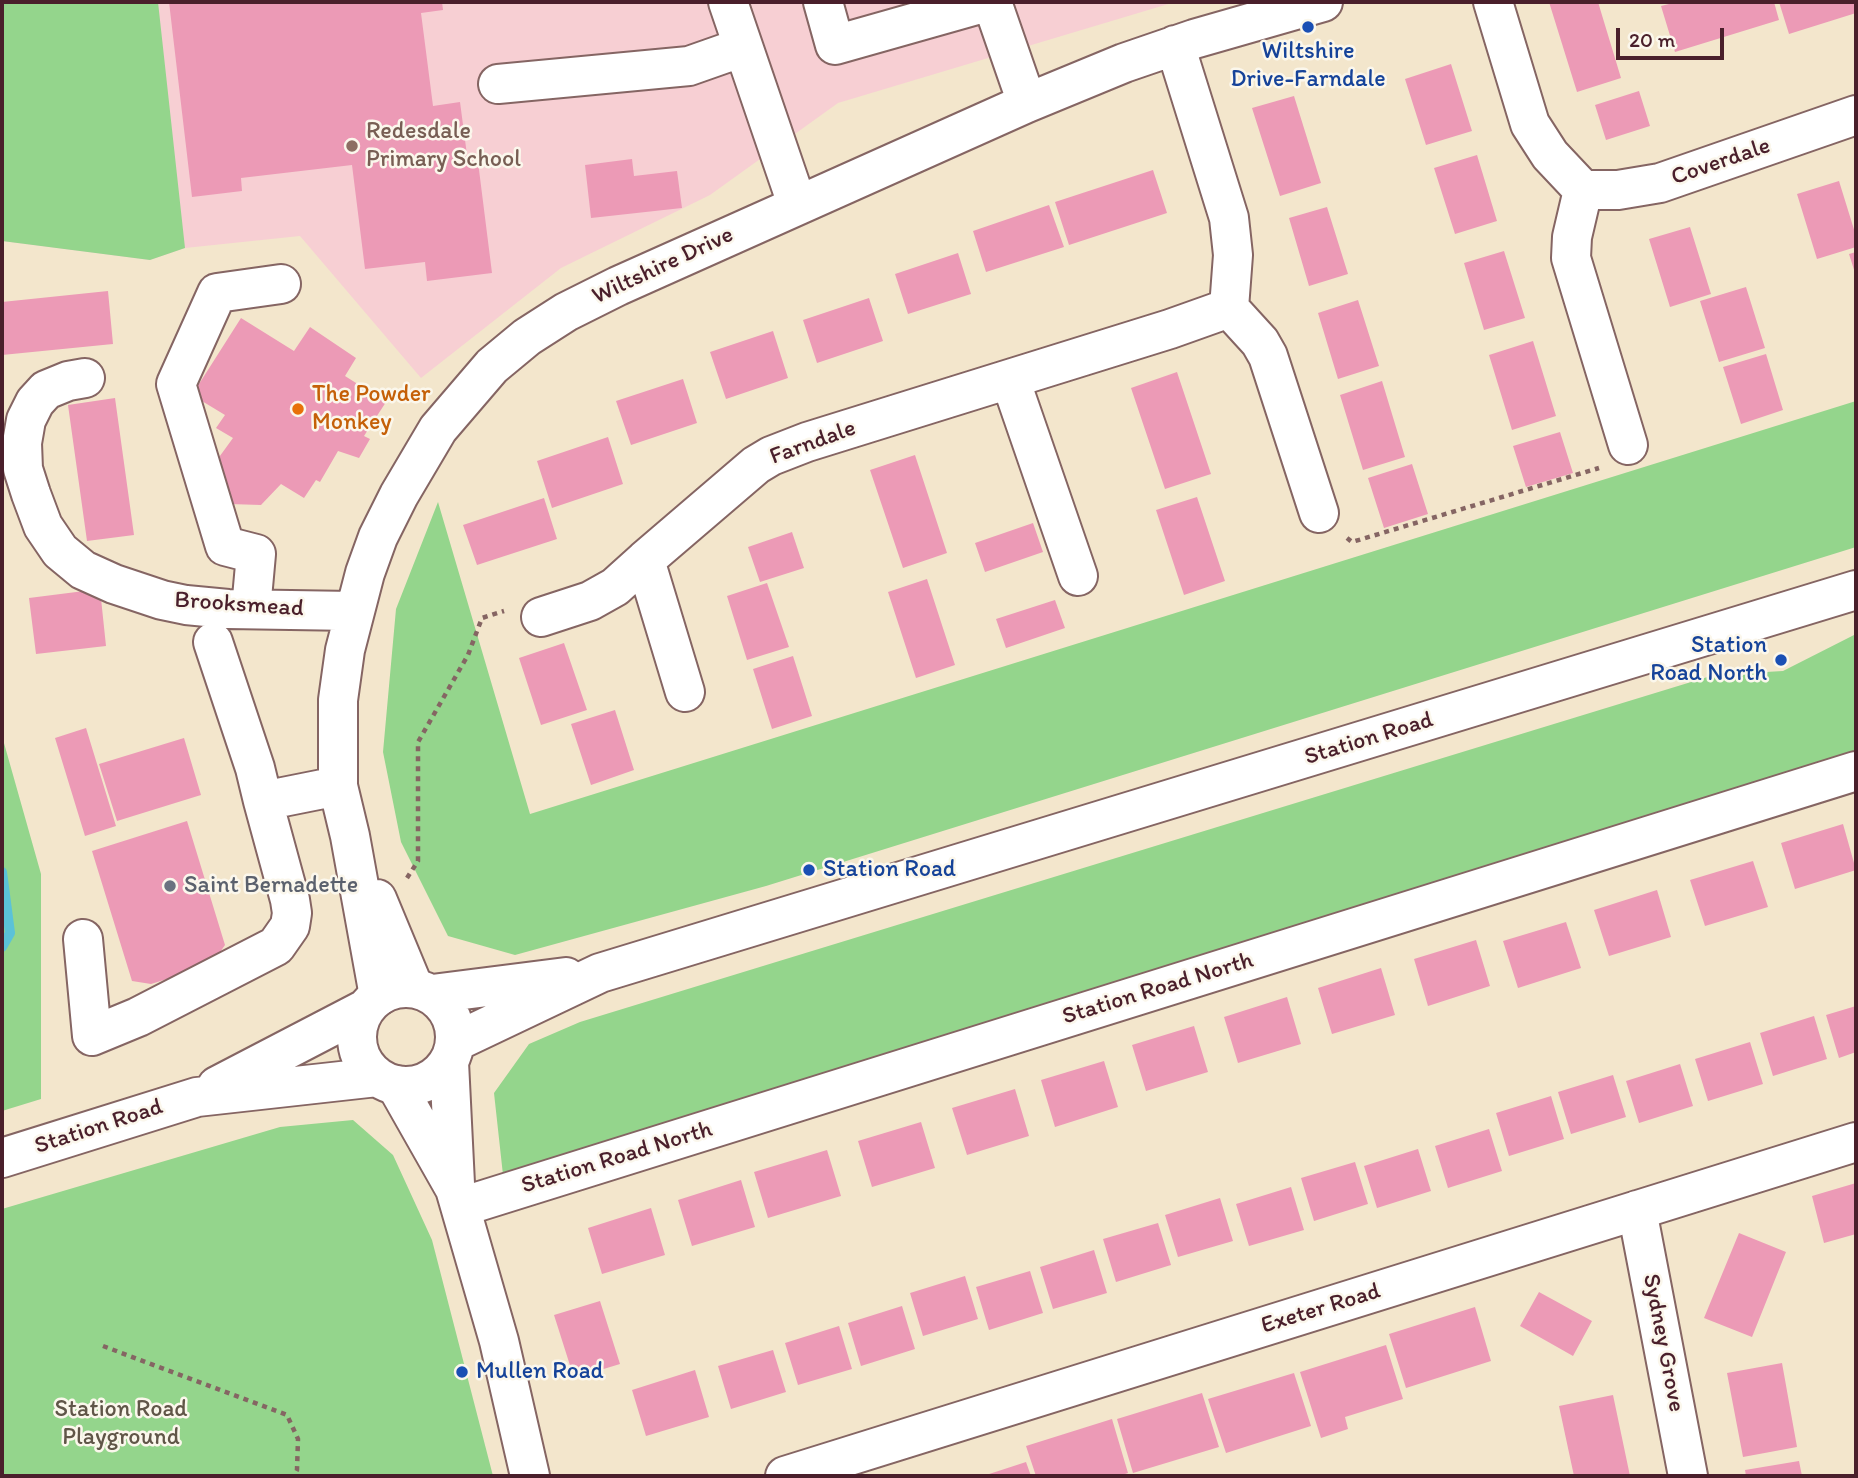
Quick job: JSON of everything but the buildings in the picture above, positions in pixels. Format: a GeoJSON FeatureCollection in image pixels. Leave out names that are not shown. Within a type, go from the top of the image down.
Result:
{"type":"FeatureCollection","features":[{"type":"Feature","properties":{"kind":"street"},"geometry":{"type":"LineString","coordinates":[[728,2],[797,204]]}},
{"type":"Feature","properties":{"kind":"street"},"geometry":{"type":"LineString","coordinates":[[823,2],[835,45],[989,2],[1027,103]]}},
{"type":"Feature","properties":{"kind":"street","name":"Wiltshire Drive"},"geometry":{"type":"LineString","coordinates":[[398,997],[350,836],[338,786],[338,700],[345,650],[353,611],[378,537],[405,483],[438,429],[492,366],[527,337],[566,312],[618,286],[1027,103],[1124,63],[1323,2]]}},
{"type":"Feature","properties":{"kind":"street"},"geometry":{"type":"LineString","coordinates":[[1493,2],[1530,124],[1550,155],[1583,190],[1572,237],[1571,258],[1628,445]]}},
{"type":"Feature","properties":{"kind":"street"},"geometry":{"type":"LineString","coordinates":[[1175,46],[1229,218],[1233,255],[1229,308],[1269,356],[1319,513]]}},
{"type":"Feature","properties":{"kind":"street"},"geometry":{"type":"LineString","coordinates":[[498,84],[689,66],[743,47]]}},
{"type":"Feature","properties":{"kind":"street","name":"Coverdale"},"geometry":{"type":"LineString","coordinates":[[1583,190],[1618,190],[1660,183],[1856,116]]}},
{"type":"Feature","properties":{"kind":"street"},"geometry":{"type":"LineString","coordinates":[[251,609],[256,554],[225,546],[176,384],[217,293],[281,284]]}},
{"type":"Feature","properties":{"kind":"street","name":"Farndale"},"geometry":{"type":"LineString","coordinates":[[541,617],[590,601],[615,587],[732,484],[771,456],[807,442],[1170,329],[1229,308]]}},
{"type":"Feature","properties":{"kind":"street","name":"Brooksmead"},"geometry":{"type":"LineString","coordinates":[[85,378],[68,381],[46,390],[35,402],[26,420],[22,443],[23,469],[31,494],[43,526],[60,551],[83,570],[162,600],[208,608],[353,611]]}},
{"type":"Feature","properties":{"kind":"street"},"geometry":{"type":"LineString","coordinates":[[1010,379],[1078,576]]}},
{"type":"Feature","properties":{"kind":"street"},"geometry":{"type":"LineString","coordinates":[[645,561],[685,692]]}},
{"type":"Feature","properties":{"kind":"street","name":"Station Road"},"geometry":{"type":"LineString","coordinates":[[2,1158],[197,1097],[398,997],[600,973],[1856,590]]}},
{"type":"Feature","properties":{"kind":"street"},"geometry":{"type":"LineString","coordinates":[[83,939],[92,1035],[138,1017],[276,946],[290,926],[290,900],[263,801],[213,642]]}},
{"type":"Feature","properties":{"kind":"street","name":"Station Road North"},"geometry":{"type":"LineString","coordinates":[[458,1198],[1856,771]]}},
{"type":"Feature","properties":{"kind":"street"},"geometry":{"type":"LineString","coordinates":[[263,801],[338,786]]}},
{"type":"Feature","properties":{"kind":"street","name":"Wiltshire Drive"},"geometry":{"type":"LineString","coordinates":[[350,836],[383,914],[398,997]]}},
{"type":"Feature","properties":{"kind":"street","name":"Station Road"},"geometry":{"type":"LineString","coordinates":[[452,1052],[600,973]]}},
{"type":"Feature","properties":{"kind":"street"},"geometry":{"type":"LineString","coordinates":[[458,1198],[387,1081],[364,1063],[358,1045],[358,1027],[398,997],[446,1007],[454,1024],[452,1052],[458,1198],[499,1341],[530,1476]]}},
{"type":"Feature","properties":{"kind":"street"},"geometry":{"type":"LineString","coordinates":[[387,1081],[417,1086],[435,1077],[452,1052]]}},
{"type":"Feature","properties":{"kind":"street","name":"Station Road"},"geometry":{"type":"LineString","coordinates":[[197,1097],[387,1081]]}},
{"type":"Feature","properties":{"kind":"street","name":"Exeter Road"},"geometry":{"type":"LineString","coordinates":[[785,1476],[1856,1142]]}},
{"type":"Feature","properties":{"kind":"street","name":"Sydney Grove"},"geometry":{"type":"LineString","coordinates":[[1637,1210],[1688,1476]]}},
{"type":"Feature","properties":{"kind":"path"},"geometry":{"type":"LineString","coordinates":[[1319,513],[1352,542],[1617,463],[1628,445]]}},
{"type":"Feature","properties":{"kind":"path"},"geometry":{"type":"LineString","coordinates":[[383,914],[418,860],[418,742],[468,655],[482,618],[526,603],[541,617]]}},
{"type":"Feature","properties":{"kind":"path"},"geometry":{"type":"LineString","coordinates":[[103,1346],[287,1415],[298,1439],[297,1471],[294,1476]]}},
{"type":"Feature","properties":{"kind":"shaded area","name":"Redesdale Primary School"},"geometry":{"type":"Polygon","coordinates":[[[2,2],[1175,2],[838,103],[710,195],[561,268],[421,378],[300,236],[185,248],[150,260],[2,241],[2,2]]]}},
{"type":"Feature","properties":{"kind":"green space"},"geometry":{"type":"Polygon","coordinates":[[[2,2],[158,2],[185,248],[150,260],[2,241],[2,2]]]}},
{"type":"Feature","properties":{"kind":"green space"},"geometry":{"type":"Polygon","coordinates":[[[1856,401],[1856,547],[766,886],[515,955],[448,936],[401,842],[383,752],[396,609],[438,502],[530,814],[1856,401]]]}},
{"type":"Feature","properties":{"kind":"green space"},"geometry":{"type":"Polygon","coordinates":[[[1856,634],[1856,757],[503,1175],[494,1093],[529,1044],[580,1022],[1714,675],[1783,671],[1856,634]]]}},
{"type":"Feature","properties":{"kind":"green space"},"geometry":{"type":"Polygon","coordinates":[[[2,736],[41,874],[41,1099],[2,1111],[2,736]]]}},
{"type":"Feature","properties":{"kind":"green space","name":"Station Road Playground"},"geometry":{"type":"Polygon","coordinates":[[[353,1120],[393,1155],[432,1240],[493,1476],[2,1476],[2,1209],[280,1127],[353,1120]]]}},
{"type":"Feature","properties":{"kind":"waterway"},"geometry":{"type":"LineString","coordinates":[[2,872],[10,933],[2,947]]}},
{"type":"Feature","properties":{"kind":"place","name":"Wiltshire Drive-Farndale"},"geometry":{"type":"Point","coordinates":[1308,27]}},
{"type":"Feature","properties":{"kind":"place","name":"Redesdale Primary School"},"geometry":{"type":"Point","coordinates":[352,146]}},
{"type":"Feature","properties":{"kind":"place","name":"The Powder Monkey"},"geometry":{"type":"Point","coordinates":[298,409]}},
{"type":"Feature","properties":{"kind":"place","name":"Station Road North"},"geometry":{"type":"Point","coordinates":[1781,660]}},
{"type":"Feature","properties":{"kind":"place","name":"Station Road"},"geometry":{"type":"Point","coordinates":[809,870]}},
{"type":"Feature","properties":{"kind":"place","name":"Saint Bernadette"},"geometry":{"type":"Point","coordinates":[170,886]}},
{"type":"Feature","properties":{"kind":"place","name":"Mullen Road"},"geometry":{"type":"Point","coordinates":[462,1372]}}]}
